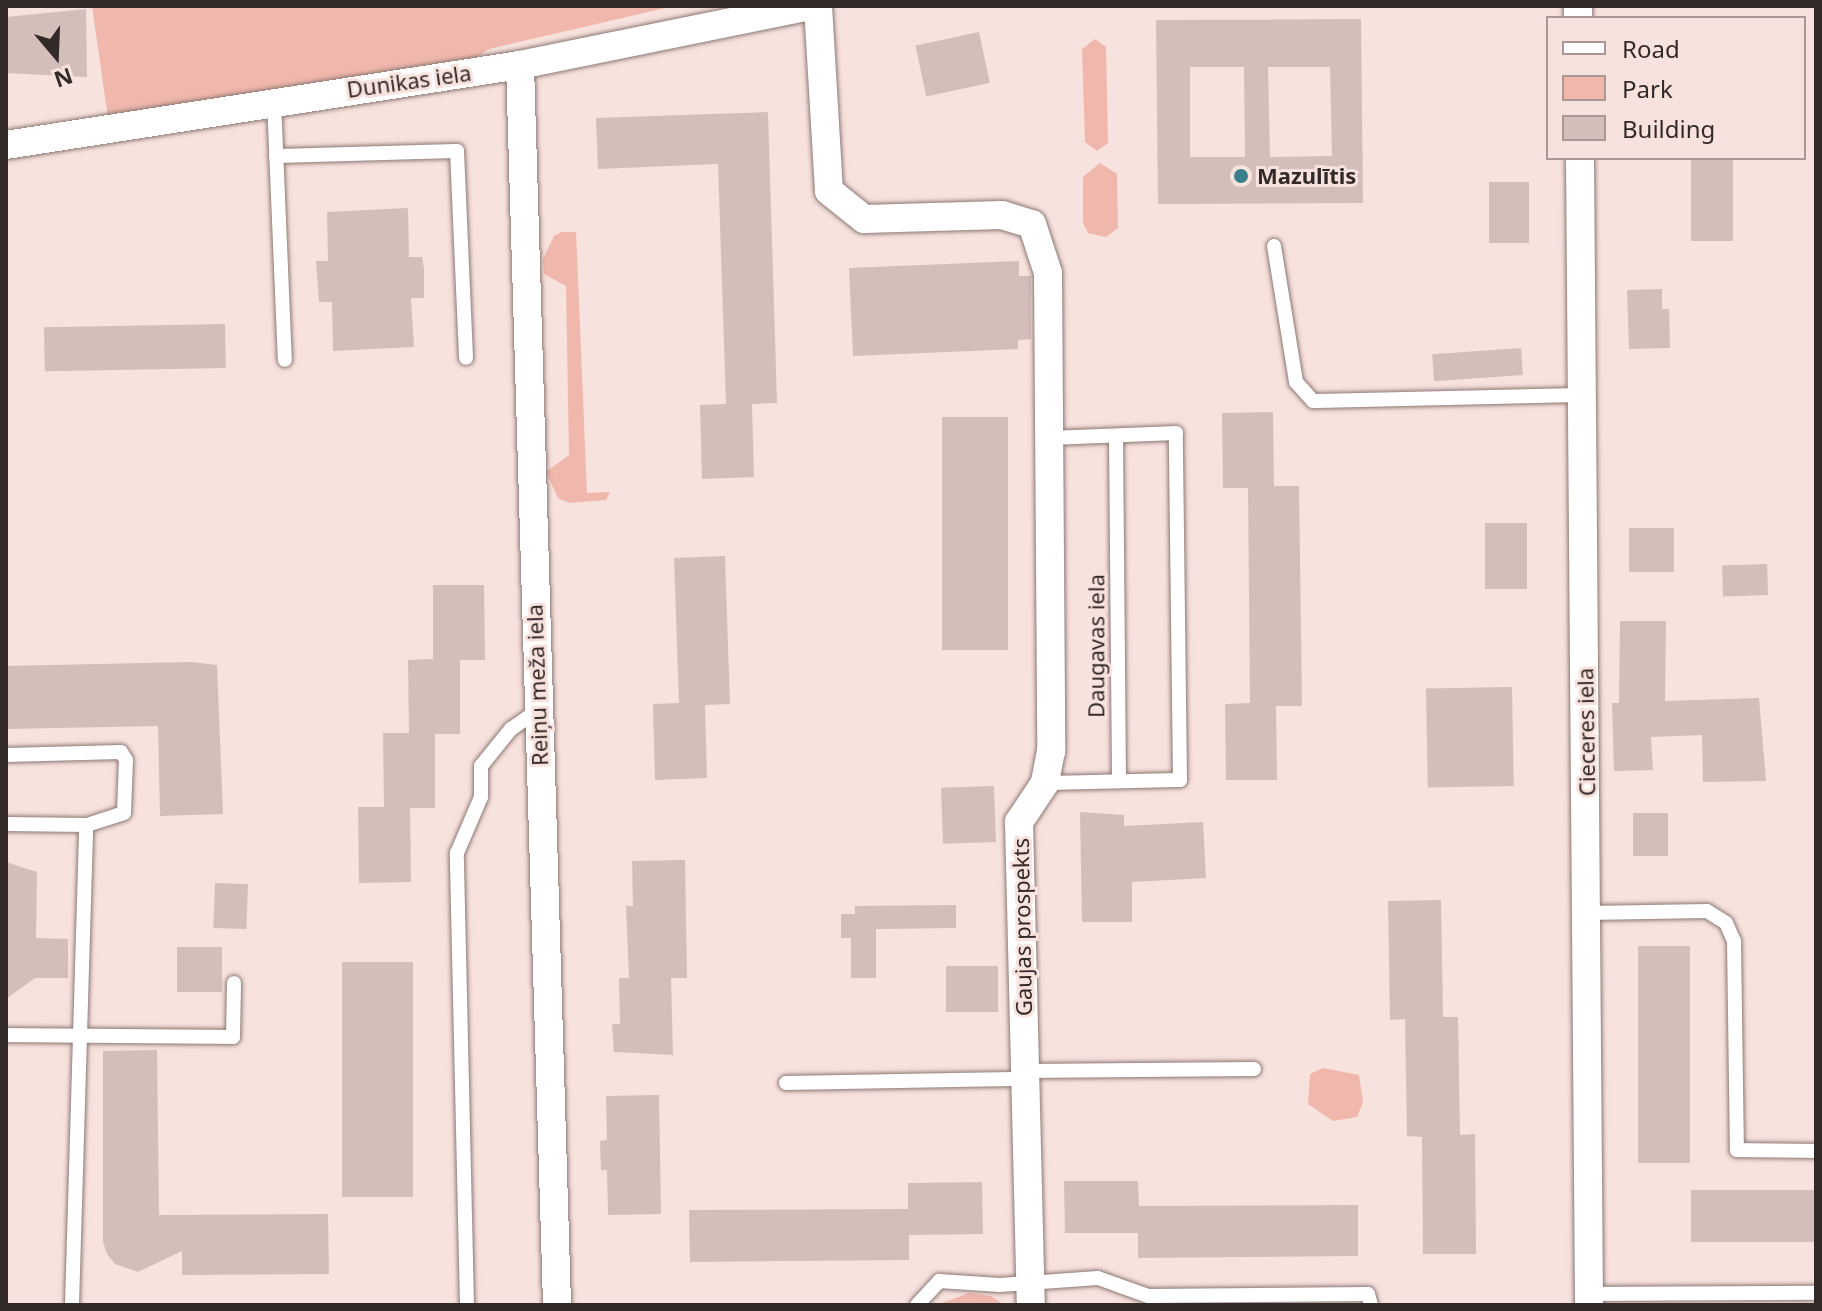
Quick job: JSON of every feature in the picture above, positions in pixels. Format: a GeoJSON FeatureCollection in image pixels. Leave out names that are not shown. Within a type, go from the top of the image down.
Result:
{"type":"FeatureCollection","features":[{"type":"Feature","properties":{"kind":"street","name":"Dunikas iela"},"geometry":{"type":"LineString","coordinates":[[6,145],[520,65],[810,6]]}},
{"type":"Feature","properties":{"kind":"street"},"geometry":{"type":"LineString","coordinates":[[818,6],[829,191],[864,219],[1002,215],[1032,224],[1041,240],[1048,273],[1050,438],[1051,751],[1045,783]]}},
{"type":"Feature","properties":{"kind":"street","name":"Reiņu meža iela"},"geometry":{"type":"LineString","coordinates":[[520,65],[557,1305]]}},
{"type":"Feature","properties":{"kind":"street","name":"Cieceres iela"},"geometry":{"type":"LineString","coordinates":[[1580,160],[1588,913],[1588,1299]]}},
{"type":"Feature","properties":{"kind":"street","name":"Gaujas prospekts"},"geometry":{"type":"LineString","coordinates":[[1031,1294],[1019,822],[1045,783]]}},
{"type":"Feature","properties":{"kind":"lane"},"geometry":{"type":"LineString","coordinates":[[274,101],[285,360]]}},
{"type":"Feature","properties":{"kind":"lane"},"geometry":{"type":"LineString","coordinates":[[276,156],[457,151],[466,358]]}},
{"type":"Feature","properties":{"kind":"lane"},"geometry":{"type":"LineString","coordinates":[[1274,246],[1296,382],[1313,401],[1583,395]]}},
{"type":"Feature","properties":{"kind":"lane"},"geometry":{"type":"LineString","coordinates":[[1045,783],[1180,780],[1176,433],[1050,438]]}},
{"type":"Feature","properties":{"kind":"lane","name":"Daugavas iela"},"geometry":{"type":"LineString","coordinates":[[1116,436],[1119,781]]}},
{"type":"Feature","properties":{"kind":"lane"},"geometry":{"type":"LineString","coordinates":[[467,1305],[457,853],[481,797],[481,766],[511,729],[537,711]]}},
{"type":"Feature","properties":{"kind":"lane"},"geometry":{"type":"LineString","coordinates":[[6,755],[121,752],[126,760],[124,813],[86,825],[6,824]]}},
{"type":"Feature","properties":{"kind":"lane"},"geometry":{"type":"LineString","coordinates":[[72,1305],[86,825]]}},
{"type":"Feature","properties":{"kind":"lane"},"geometry":{"type":"LineString","coordinates":[[1588,913],[1707,911],[1726,923],[1734,941],[1737,1150],[1816,1151]]}},
{"type":"Feature","properties":{"kind":"lane"},"geometry":{"type":"LineString","coordinates":[[6,1035],[233,1037],[234,983]]}},
{"type":"Feature","properties":{"kind":"lane"},"geometry":{"type":"LineString","coordinates":[[786,1083],[1254,1069]]}},
{"type":"Feature","properties":{"kind":"lane"},"geometry":{"type":"LineString","coordinates":[[917,1305],[939,1281],[1031,1294],[1098,1278],[1148,1296],[1368,1294],[1371,1305]]}},
{"type":"Feature","properties":{"kind":"lane"},"geometry":{"type":"LineString","coordinates":[[1588,1299],[1816,1293]]}},
{"type":"Feature","properties":{"kind":"green space"},"geometry":{"type":"Polygon","coordinates":[[[92,6],[674,6],[489,49],[469,62],[108,118],[92,6]]]}},
{"type":"Feature","properties":{"kind":"green space"},"geometry":{"type":"Polygon","coordinates":[[[1095,39],[1106,47],[1108,143],[1097,151],[1085,142],[1082,49],[1095,39]]]}},
{"type":"Feature","properties":{"kind":"green space"},"geometry":{"type":"Polygon","coordinates":[[[1100,163],[1117,174],[1118,228],[1106,237],[1088,233],[1083,223],[1083,177],[1100,163]]]}},
{"type":"Feature","properties":{"kind":"green space"},"geometry":{"type":"Polygon","coordinates":[[[562,232],[576,232],[587,493],[610,492],[606,500],[569,503],[558,498],[546,472],[569,455],[566,286],[544,274],[543,259],[554,236],[562,232]]]}},
{"type":"Feature","properties":{"kind":"green space"},"geometry":{"type":"Polygon","coordinates":[[[1323,1068],[1359,1075],[1363,1102],[1357,1117],[1333,1121],[1308,1104],[1310,1074],[1323,1068]]]}},
{"type":"Feature","properties":{"kind":"green space"},"geometry":{"type":"Polygon","coordinates":[[[969,1293],[991,1296],[1004,1305],[936,1305],[969,1293]]]}},
{"type":"Feature","properties":{"kind":"building"},"geometry":{"type":"Polygon","coordinates":[[[86,9],[87,77],[6,73],[6,17],[86,9]]]}},
{"type":"Feature","properties":{"kind":"building"},"geometry":{"type":"Polygon","coordinates":[[[1361,19],[1363,203],[1158,204],[1156,20],[1361,19]],[[1190,67],[1190,157],[1245,157],[1244,67],[1190,67]],[[1268,67],[1270,157],[1332,156],[1330,67],[1268,67]]]}},
{"type":"Feature","properties":{"kind":"building"},"geometry":{"type":"Polygon","coordinates":[[[979,32],[990,83],[926,96],[915,46],[979,32]]]}},
{"type":"Feature","properties":{"kind":"building"},"geometry":{"type":"Polygon","coordinates":[[[768,112],[777,403],[752,404],[754,477],[702,479],[700,405],[726,404],[718,164],[598,169],[596,118],[768,112]]]}},
{"type":"Feature","properties":{"kind":"building"},"geometry":{"type":"Polygon","coordinates":[[[1691,160],[1733,160],[1733,241],[1691,241],[1691,160]]]}},
{"type":"Feature","properties":{"kind":"building"},"geometry":{"type":"Polygon","coordinates":[[[1489,182],[1529,182],[1529,243],[1489,243],[1489,182]]]}},
{"type":"Feature","properties":{"kind":"building"},"geometry":{"type":"Polygon","coordinates":[[[408,208],[409,257],[422,257],[424,268],[424,298],[411,298],[414,347],[333,351],[332,302],[319,302],[316,261],[328,261],[327,212],[408,208]]]}},
{"type":"Feature","properties":{"kind":"building"},"geometry":{"type":"Polygon","coordinates":[[[1019,261],[1019,276],[1031,276],[1031,339],[1018,340],[1018,349],[853,356],[849,268],[1019,261]]]}},
{"type":"Feature","properties":{"kind":"building"},"geometry":{"type":"Polygon","coordinates":[[[1662,289],[1662,309],[1669,309],[1670,348],[1629,349],[1627,290],[1662,289]]]}},
{"type":"Feature","properties":{"kind":"building"},"geometry":{"type":"Polygon","coordinates":[[[225,324],[226,368],[45,371],[44,327],[225,324]]]}},
{"type":"Feature","properties":{"kind":"building"},"geometry":{"type":"Polygon","coordinates":[[[1521,348],[1523,375],[1434,381],[1432,354],[1521,348]]]}},
{"type":"Feature","properties":{"kind":"building"},"geometry":{"type":"Polygon","coordinates":[[[1273,412],[1274,486],[1299,486],[1302,706],[1276,706],[1277,780],[1226,780],[1225,704],[1250,703],[1248,488],[1223,488],[1222,413],[1273,412]]]}},
{"type":"Feature","properties":{"kind":"building"},"geometry":{"type":"Polygon","coordinates":[[[942,417],[1008,417],[1008,650],[942,650],[942,417]]]}},
{"type":"Feature","properties":{"kind":"building"},"geometry":{"type":"Polygon","coordinates":[[[1485,523],[1527,523],[1527,589],[1485,589],[1485,523]]]}},
{"type":"Feature","properties":{"kind":"building"},"geometry":{"type":"Polygon","coordinates":[[[1629,528],[1674,528],[1674,572],[1629,572],[1629,528]]]}},
{"type":"Feature","properties":{"kind":"building"},"geometry":{"type":"Polygon","coordinates":[[[725,556],[730,704],[705,705],[707,778],[655,780],[653,704],[679,703],[674,558],[725,556]]]}},
{"type":"Feature","properties":{"kind":"building"},"geometry":{"type":"Polygon","coordinates":[[[1767,564],[1768,595],[1723,597],[1722,566],[1767,564]]]}},
{"type":"Feature","properties":{"kind":"building"},"geometry":{"type":"Polygon","coordinates":[[[433,585],[484,585],[485,660],[460,660],[460,734],[435,734],[435,808],[410,808],[411,882],[359,883],[358,807],[384,807],[383,733],[409,733],[408,660],[433,659],[433,585]]]}},
{"type":"Feature","properties":{"kind":"building"},"geometry":{"type":"Polygon","coordinates":[[[1620,621],[1666,621],[1665,701],[1759,698],[1766,781],[1703,782],[1702,735],[1651,737],[1653,770],[1614,771],[1612,703],[1619,703],[1620,621]]]}},
{"type":"Feature","properties":{"kind":"building"},"geometry":{"type":"Polygon","coordinates":[[[191,662],[217,665],[223,814],[160,816],[158,726],[6,729],[6,666],[191,662]]]}},
{"type":"Feature","properties":{"kind":"building"},"geometry":{"type":"Polygon","coordinates":[[[1512,687],[1514,786],[1428,787],[1426,689],[1512,687]]]}},
{"type":"Feature","properties":{"kind":"building"},"geometry":{"type":"Polygon","coordinates":[[[994,786],[996,842],[943,844],[941,788],[994,786]]]}},
{"type":"Feature","properties":{"kind":"building"},"geometry":{"type":"Polygon","coordinates":[[[1080,812],[1124,815],[1124,826],[1203,822],[1206,878],[1132,882],[1132,922],[1082,922],[1080,812]]]}},
{"type":"Feature","properties":{"kind":"building"},"geometry":{"type":"Polygon","coordinates":[[[1633,813],[1668,813],[1668,856],[1633,856],[1633,813]]]}},
{"type":"Feature","properties":{"kind":"building"},"geometry":{"type":"Polygon","coordinates":[[[685,860],[687,978],[671,978],[673,1055],[614,1052],[612,1024],[620,1024],[619,978],[629,978],[626,906],[633,906],[632,861],[685,860]]]}},
{"type":"Feature","properties":{"kind":"building"},"geometry":{"type":"Polygon","coordinates":[[[6,862],[37,872],[36,938],[68,939],[68,978],[35,978],[6,999],[6,862]]]}},
{"type":"Feature","properties":{"kind":"building"},"geometry":{"type":"Polygon","coordinates":[[[215,883],[248,884],[246,929],[213,928],[215,883]]]}},
{"type":"Feature","properties":{"kind":"building"},"geometry":{"type":"Polygon","coordinates":[[[1441,900],[1443,1017],[1458,1017],[1460,1135],[1475,1134],[1476,1254],[1423,1254],[1422,1137],[1407,1136],[1405,1019],[1390,1020],[1388,901],[1441,900]]]}},
{"type":"Feature","properties":{"kind":"building"},"geometry":{"type":"Polygon","coordinates":[[[956,905],[956,928],[876,929],[876,978],[851,978],[851,938],[841,938],[841,914],[855,914],[855,906],[956,905]]]}},
{"type":"Feature","properties":{"kind":"building"},"geometry":{"type":"Polygon","coordinates":[[[1638,946],[1690,946],[1690,1163],[1638,1163],[1638,946]]]}},
{"type":"Feature","properties":{"kind":"building"},"geometry":{"type":"Polygon","coordinates":[[[177,947],[222,947],[222,992],[177,992],[177,947]]]}},
{"type":"Feature","properties":{"kind":"building"},"geometry":{"type":"Polygon","coordinates":[[[342,962],[413,962],[413,1197],[342,1197],[342,962]]]}},
{"type":"Feature","properties":{"kind":"building"},"geometry":{"type":"Polygon","coordinates":[[[946,966],[998,966],[998,1012],[946,1012],[946,966]]]}},
{"type":"Feature","properties":{"kind":"building"},"geometry":{"type":"Polygon","coordinates":[[[157,1050],[159,1215],[328,1214],[329,1274],[182,1275],[182,1251],[138,1272],[115,1264],[107,1254],[103,1242],[103,1051],[157,1050]]]}},
{"type":"Feature","properties":{"kind":"building"},"geometry":{"type":"Polygon","coordinates":[[[659,1095],[661,1214],[608,1215],[607,1170],[601,1170],[600,1141],[607,1140],[606,1096],[659,1095]]]}},
{"type":"Feature","properties":{"kind":"building"},"geometry":{"type":"Polygon","coordinates":[[[1064,1181],[1138,1181],[1139,1206],[1358,1205],[1358,1256],[1138,1258],[1138,1233],[1065,1233],[1064,1181]]]}},
{"type":"Feature","properties":{"kind":"building"},"geometry":{"type":"Polygon","coordinates":[[[982,1182],[983,1234],[909,1235],[909,1260],[690,1262],[689,1210],[908,1209],[908,1183],[982,1182]]]}},
{"type":"Feature","properties":{"kind":"building"},"geometry":{"type":"Polygon","coordinates":[[[1691,1190],[1816,1190],[1816,1242],[1691,1242],[1691,1190]]]}},
{"type":"Feature","properties":{"kind":"place","name":"Mazulītis"},"geometry":{"type":"Point","coordinates":[1241,176]}}]}
